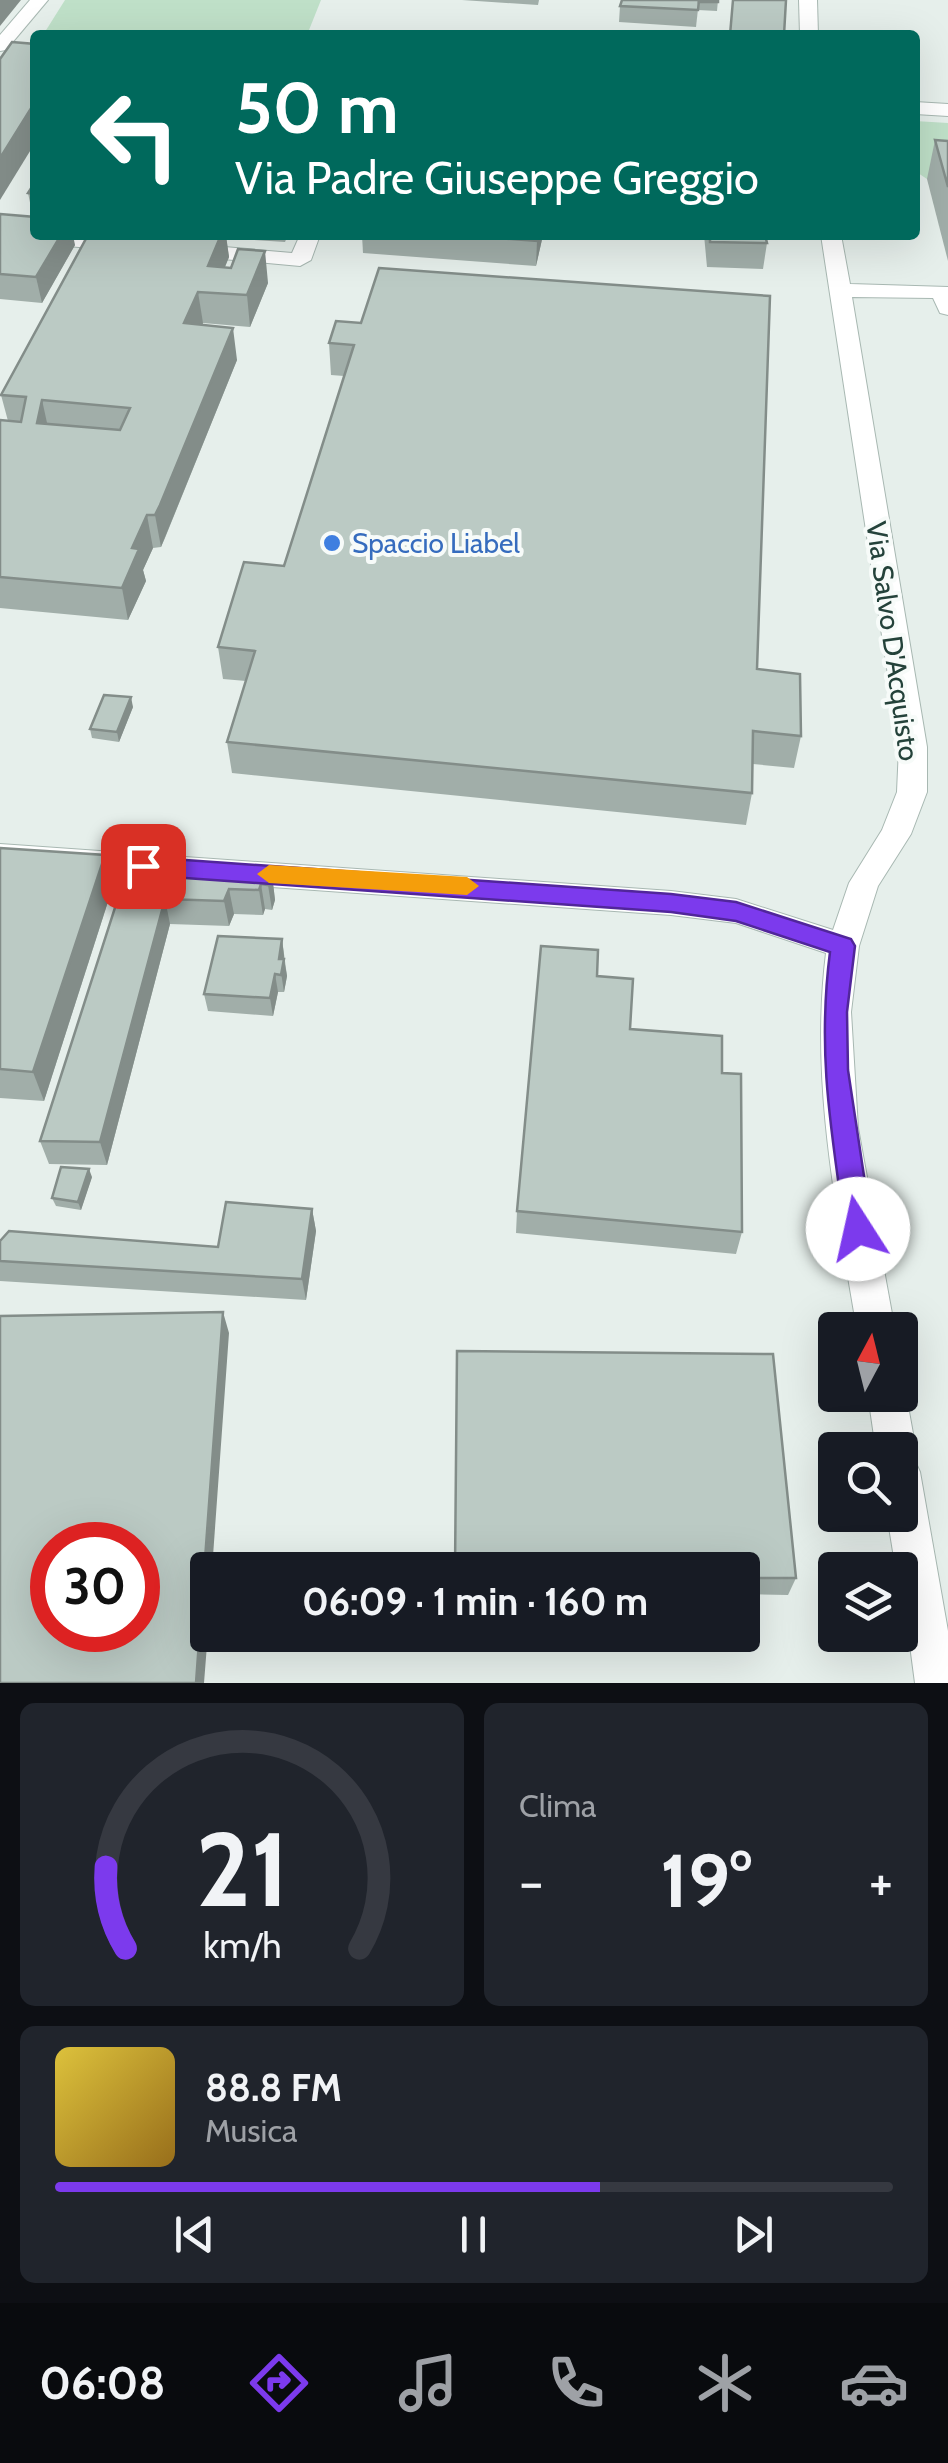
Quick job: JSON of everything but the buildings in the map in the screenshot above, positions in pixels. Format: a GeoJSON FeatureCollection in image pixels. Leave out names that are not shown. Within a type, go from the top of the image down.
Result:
{"type":"FeatureCollection","features":[{"type":"Feature","properties":{"kind":"street"},"geometry":{"type":"LineString","coordinates":[[6,48],[39,0]]}},
{"type":"Feature","properties":{"kind":"street"},"geometry":{"type":"LineString","coordinates":[[808,0],[810,30]]}},
{"type":"Feature","properties":{"kind":"street"},"geometry":{"type":"LineString","coordinates":[[920,108],[948,110]]}},
{"type":"Feature","properties":{"kind":"street"},"geometry":{"type":"LineString","coordinates":[[0,234],[30,240]]}},
{"type":"Feature","properties":{"kind":"street"},"geometry":{"type":"LineString","coordinates":[[32,240],[86,250],[158,247],[300,260],[308,240]]}},
{"type":"Feature","properties":{"kind":"street","name":"Via Salvo D'Acquisto"},"geometry":{"type":"LineString","coordinates":[[832,240],[913,747],[912,792],[896,834],[864,883],[843,946],[835,1012],[841,1128],[873,1312]]}},
{"type":"Feature","properties":{"kind":"street"},"geometry":{"type":"LineString","coordinates":[[840,290],[942,292],[948,308]]}},
{"type":"Feature","properties":{"kind":"street"},"geometry":{"type":"LineString","coordinates":[[0,856],[515,889],[671,903],[736,912],[843,946]]}},
{"type":"Feature","properties":{"kind":"street"},"geometry":{"type":"LineString","coordinates":[[910,1532],[936,1683]]}},
{"type":"Feature","properties":{"kind":"green space"},"geometry":{"type":"Polygon","coordinates":[[[65,0],[321,0],[309,30],[46,30],[65,0]]]}},
{"type":"Feature","properties":{"kind":"green space"},"geometry":{"type":"Polygon","coordinates":[[[920,121],[948,123],[948,167],[927,179],[920,174],[920,121]]]}},
{"type":"Feature","properties":{"kind":"slow traffic"},"geometry":{"type":"LineString","coordinates":[[269,874],[467,886]]}},
{"type":"Feature","properties":{"kind":"place","name":"Spaccio Liabel"},"geometry":{"type":"Point","coordinates":[332,543]}},
{"type":"Feature","properties":{"kind":"route"},"geometry":{"type":"LineString","coordinates":[[143,866],[515,889],[671,903],[736,912],[843,946],[835,1012],[836,1070],[858,1229]]}}]}
